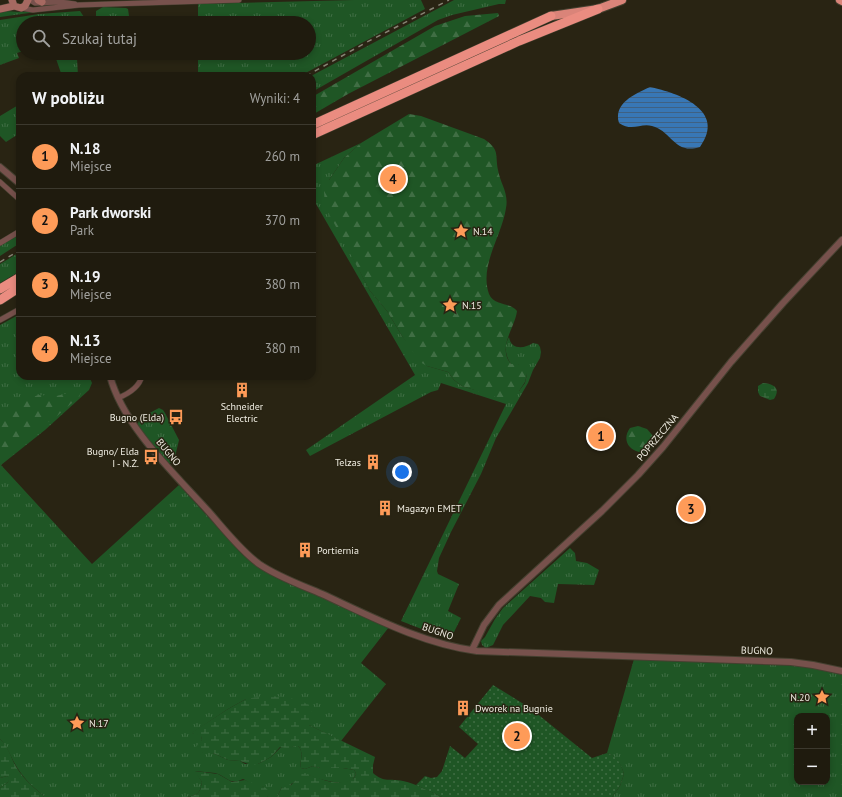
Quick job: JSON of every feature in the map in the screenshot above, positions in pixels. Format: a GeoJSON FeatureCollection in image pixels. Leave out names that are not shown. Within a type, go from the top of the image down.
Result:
{"type":"FeatureCollection","features":[{"type":"Feature","properties":{"kind":"highway"},"geometry":{"type":"LineString","coordinates":[[316,133],[519,41],[622,0]]}},
{"type":"Feature","properties":{"kind":"highway"},"geometry":{"type":"LineString","coordinates":[[316,123],[551,16],[598,9]]}},
{"type":"Feature","properties":{"kind":"highway"},"geometry":{"type":"LineString","coordinates":[[0,289],[16,279]]}},
{"type":"Feature","properties":{"kind":"highway"},"geometry":{"type":"LineString","coordinates":[[0,300],[16,290]]}},
{"type":"Feature","properties":{"kind":"main road"},"geometry":{"type":"LineString","coordinates":[[0,9],[15,5],[25,6],[29,0]]}},
{"type":"Feature","properties":{"kind":"street"},"geometry":{"type":"LineString","coordinates":[[29,0],[35,3],[40,1],[80,5]]}},
{"type":"Feature","properties":{"kind":"street"},"geometry":{"type":"LineString","coordinates":[[15,5],[33,10],[99,2],[239,0]]}},
{"type":"Feature","properties":{"kind":"street"},"geometry":{"type":"LineString","coordinates":[[0,167],[16,181]]}},
{"type":"Feature","properties":{"kind":"street"},"geometry":{"type":"LineString","coordinates":[[0,182],[16,196]]}},
{"type":"Feature","properties":{"kind":"street"},"geometry":{"type":"LineString","coordinates":[[0,243],[16,233]]}},
{"type":"Feature","properties":{"kind":"street","name":"POPRZECZNA"},"geometry":{"type":"LineString","coordinates":[[472,650],[489,618],[502,602],[602,511],[643,470],[731,362],[782,303],[842,240]]}},
{"type":"Feature","properties":{"kind":"street"},"geometry":{"type":"LineString","coordinates":[[0,320],[16,311]]}},
{"type":"Feature","properties":{"kind":"street","name":"BUGNO"},"geometry":{"type":"LineString","coordinates":[[111,380],[118,398],[130,420],[159,456],[256,562],[286,578],[394,626],[450,647],[472,650],[791,662],[842,671]]}},
{"type":"Feature","properties":{"kind":"street"},"geometry":{"type":"LineString","coordinates":[[118,398],[126,395],[134,389],[140,380]]}},
{"type":"Feature","properties":{"kind":"green space"},"geometry":{"type":"Polygon","coordinates":[[[354,0],[421,0],[425,9],[307,72],[198,72],[198,60],[316,60],[316,16],[198,16],[198,4],[354,0]]]}},
{"type":"Feature","properties":{"kind":"green space"},"geometry":{"type":"Polygon","coordinates":[[[454,0],[506,0],[505,4],[499,4],[452,15],[438,20],[316,90],[316,73],[454,0]]]}},
{"type":"Feature","properties":{"kind":"green space"},"geometry":{"type":"Polygon","coordinates":[[[103,7],[126,8],[128,9],[129,16],[96,16],[96,11],[103,7]]]}},
{"type":"Feature","properties":{"kind":"green space"},"geometry":{"type":"Polygon","coordinates":[[[37,10],[36,12],[0,17],[0,13],[6,11],[20,12],[37,10]]]}},
{"type":"Feature","properties":{"kind":"green space"},"geometry":{"type":"Polygon","coordinates":[[[80,11],[83,16],[26,16],[80,11]]]}},
{"type":"Feature","properties":{"kind":"green space"},"geometry":{"type":"Polygon","coordinates":[[[498,13],[499,16],[348,94],[316,113],[316,95],[435,26],[465,16],[498,13]]]}},
{"type":"Feature","properties":{"kind":"green space"},"geometry":{"type":"Polygon","coordinates":[[[16,18],[16,59],[0,65],[0,20],[16,18]]]}},
{"type":"Feature","properties":{"kind":"green space"},"geometry":{"type":"Polygon","coordinates":[[[56,60],[77,60],[78,72],[61,72],[56,60]]]}},
{"type":"Feature","properties":{"kind":"green space"},"geometry":{"type":"Polygon","coordinates":[[[16,106],[16,136],[6,142],[0,136],[0,116],[16,106]]]}},
{"type":"Feature","properties":{"kind":"green space"},"geometry":{"type":"Polygon","coordinates":[[[409,114],[421,116],[484,139],[495,149],[499,175],[507,203],[504,219],[489,261],[487,283],[491,298],[514,308],[517,311],[506,344],[507,358],[511,364],[518,364],[526,367],[527,374],[525,382],[519,391],[511,397],[499,398],[462,386],[454,380],[448,372],[427,366],[420,362],[387,311],[370,291],[325,206],[324,191],[329,180],[344,158],[361,143],[409,114]]]}},
{"type":"Feature","properties":{"kind":"green space"},"geometry":{"type":"Polygon","coordinates":[[[361,143],[344,158],[329,180],[351,254],[370,291],[387,311],[402,336],[427,366],[448,372],[454,380],[462,386],[475,390],[519,391],[525,383],[527,374],[518,364],[511,364],[509,361],[506,354],[507,340],[509,337],[512,344],[518,347],[533,343],[538,344],[540,347],[540,358],[528,383],[496,438],[481,474],[439,558],[438,574],[459,584],[448,611],[461,618],[450,640],[401,621],[506,404],[441,383],[438,390],[431,392],[310,456],[306,450],[415,375],[316,204],[316,164],[361,143]]]}},
{"type":"Feature","properties":{"kind":"green space"},"geometry":{"type":"Polygon","coordinates":[[[16,234],[16,246],[0,256],[0,245],[16,234]]]}},
{"type":"Feature","properties":{"kind":"green space"},"geometry":{"type":"Polygon","coordinates":[[[16,254],[16,273],[0,283],[0,264],[16,254]]]}},
{"type":"Feature","properties":{"kind":"green space"},"geometry":{"type":"Polygon","coordinates":[[[16,316],[16,380],[91,380],[92,383],[89,390],[45,430],[1,465],[92,564],[179,485],[240,552],[259,568],[389,627],[361,663],[386,684],[341,741],[309,725],[246,699],[192,733],[201,735],[202,740],[200,744],[203,753],[213,753],[228,760],[240,761],[245,764],[258,764],[271,757],[281,747],[289,748],[298,746],[301,751],[301,768],[305,769],[313,766],[320,768],[343,768],[354,770],[356,773],[353,778],[342,783],[327,781],[308,775],[291,784],[290,787],[282,787],[277,797],[267,797],[269,793],[265,788],[252,784],[243,779],[231,781],[219,774],[195,771],[202,782],[200,789],[198,793],[187,797],[44,797],[21,773],[7,748],[0,739],[0,325],[16,316]]]}},
{"type":"Feature","properties":{"kind":"green space"},"geometry":{"type":"Polygon","coordinates":[[[763,383],[770,384],[775,387],[777,392],[774,399],[770,400],[760,396],[758,386],[763,383]]]}},
{"type":"Feature","properties":{"kind":"green space"},"geometry":{"type":"Polygon","coordinates":[[[78,391],[81,393],[79,397],[57,416],[11,448],[0,448],[0,412],[38,395],[56,396],[78,391]]]}},
{"type":"Feature","properties":{"kind":"green space"},"geometry":{"type":"Polygon","coordinates":[[[159,408],[165,413],[179,440],[174,461],[171,463],[168,463],[137,426],[140,418],[159,408]]]}},
{"type":"Feature","properties":{"kind":"green space"},"geometry":{"type":"Polygon","coordinates":[[[638,426],[647,429],[654,437],[652,447],[648,452],[642,453],[635,450],[631,448],[627,442],[626,439],[630,428],[638,426]]]}},
{"type":"Feature","properties":{"kind":"green space"},"geometry":{"type":"Polygon","coordinates":[[[603,427],[606,429],[607,433],[605,444],[599,448],[592,449],[590,443],[591,439],[600,428],[603,427]]]}},
{"type":"Feature","properties":{"kind":"green space"},"geometry":{"type":"Polygon","coordinates":[[[690,502],[697,503],[699,505],[698,510],[693,517],[684,517],[684,508],[690,502]]]}},
{"type":"Feature","properties":{"kind":"green space"},"geometry":{"type":"Polygon","coordinates":[[[570,548],[575,553],[576,561],[587,563],[599,570],[594,585],[558,584],[554,603],[545,602],[541,598],[530,596],[503,625],[493,645],[486,648],[482,645],[481,641],[503,608],[570,548]]]}},
{"type":"Feature","properties":{"kind":"green space"},"geometry":{"type":"Polygon","coordinates":[[[634,659],[790,665],[842,674],[842,797],[612,797],[620,786],[624,774],[618,761],[607,753],[634,659]]]}},
{"type":"Feature","properties":{"kind":"green space"},"geometry":{"type":"Polygon","coordinates":[[[493,685],[530,708],[592,758],[607,753],[616,759],[624,774],[620,786],[612,797],[442,797],[416,785],[425,776],[431,778],[437,777],[442,771],[450,746],[465,758],[478,744],[459,727],[493,685]]]}},
{"type":"Feature","properties":{"kind":"green space"},"geometry":{"type":"Polygon","coordinates":[[[264,696],[289,698],[312,706],[309,725],[375,757],[373,773],[377,776],[384,779],[408,782],[442,797],[277,797],[282,787],[289,787],[303,774],[329,782],[341,782],[352,779],[356,773],[354,770],[343,768],[320,768],[313,766],[305,769],[301,768],[301,751],[298,746],[294,746],[289,749],[280,747],[271,757],[258,764],[251,765],[240,761],[228,760],[213,753],[203,753],[198,751],[196,747],[202,740],[201,736],[191,733],[246,699],[264,696]]]}},
{"type":"Feature","properties":{"kind":"green space"},"geometry":{"type":"Polygon","coordinates":[[[0,739],[20,772],[44,797],[0,797],[0,788],[8,782],[9,778],[7,776],[0,778],[0,739]]]}},
{"type":"Feature","properties":{"kind":"green space"},"geometry":{"type":"Polygon","coordinates":[[[194,771],[218,774],[232,782],[245,780],[265,787],[270,793],[267,797],[187,797],[198,793],[201,786],[202,782],[194,771]]]}},
{"type":"Feature","properties":{"kind":"green space"},"geometry":{"type":"Polygon","coordinates":[[[7,776],[10,778],[8,782],[0,788],[0,778],[7,776]]]}},
{"type":"Feature","properties":{"kind":"water"},"geometry":{"type":"Polygon","coordinates":[[[650,87],[685,99],[696,105],[703,113],[708,123],[707,134],[700,147],[691,149],[684,148],[659,129],[652,126],[628,127],[619,123],[619,110],[622,105],[632,96],[650,87]]]}},
{"type":"Feature","properties":{"kind":"railway"},"geometry":{"type":"LineString","coordinates":[[313,72],[367,42],[449,0]]}},
{"type":"Feature","properties":{"kind":"railway"},"geometry":{"type":"LineString","coordinates":[[0,262],[16,252]]}},
{"type":"Feature","properties":{"kind":"place","name":"N.13"},"geometry":{"type":"Point","coordinates":[393,179]}},
{"type":"Feature","properties":{"kind":"place","name":"N.14"},"geometry":{"type":"Point","coordinates":[461,231]}},
{"type":"Feature","properties":{"kind":"place","name":"N.15"},"geometry":{"type":"Point","coordinates":[450,305]}},
{"type":"Feature","properties":{"kind":"place","name":"Schneider Electric"},"geometry":{"type":"Point","coordinates":[242,390]}},
{"type":"Feature","properties":{"kind":"place","name":"Bugno (Elda)"},"geometry":{"type":"Point","coordinates":[176,417]}},
{"type":"Feature","properties":{"kind":"place","name":"N.18"},"geometry":{"type":"Point","coordinates":[601,436]}},
{"type":"Feature","properties":{"kind":"place","name":"Bugno/ Elda I - N.Ż."},"geometry":{"type":"Point","coordinates":[151,457]}},
{"type":"Feature","properties":{"kind":"place","name":"Telzas"},"geometry":{"type":"Point","coordinates":[373,462]}},
{"type":"Feature","properties":{"kind":"place","name":"Magazyn EMET"},"geometry":{"type":"Point","coordinates":[385,508]}},
{"type":"Feature","properties":{"kind":"place","name":"N.19"},"geometry":{"type":"Point","coordinates":[691,509]}},
{"type":"Feature","properties":{"kind":"place","name":"Portiernia"},"geometry":{"type":"Point","coordinates":[305,550]}},
{"type":"Feature","properties":{"kind":"place","name":"N.20"},"geometry":{"type":"Point","coordinates":[822,697]}},
{"type":"Feature","properties":{"kind":"place","name":"Dworek na Bugnie"},"geometry":{"type":"Point","coordinates":[463,708]}},
{"type":"Feature","properties":{"kind":"place","name":"N.17"},"geometry":{"type":"Point","coordinates":[77,723]}},
{"type":"Feature","properties":{"kind":"place","name":"Park dworski"},"geometry":{"type":"Point","coordinates":[517,736]}}]}
